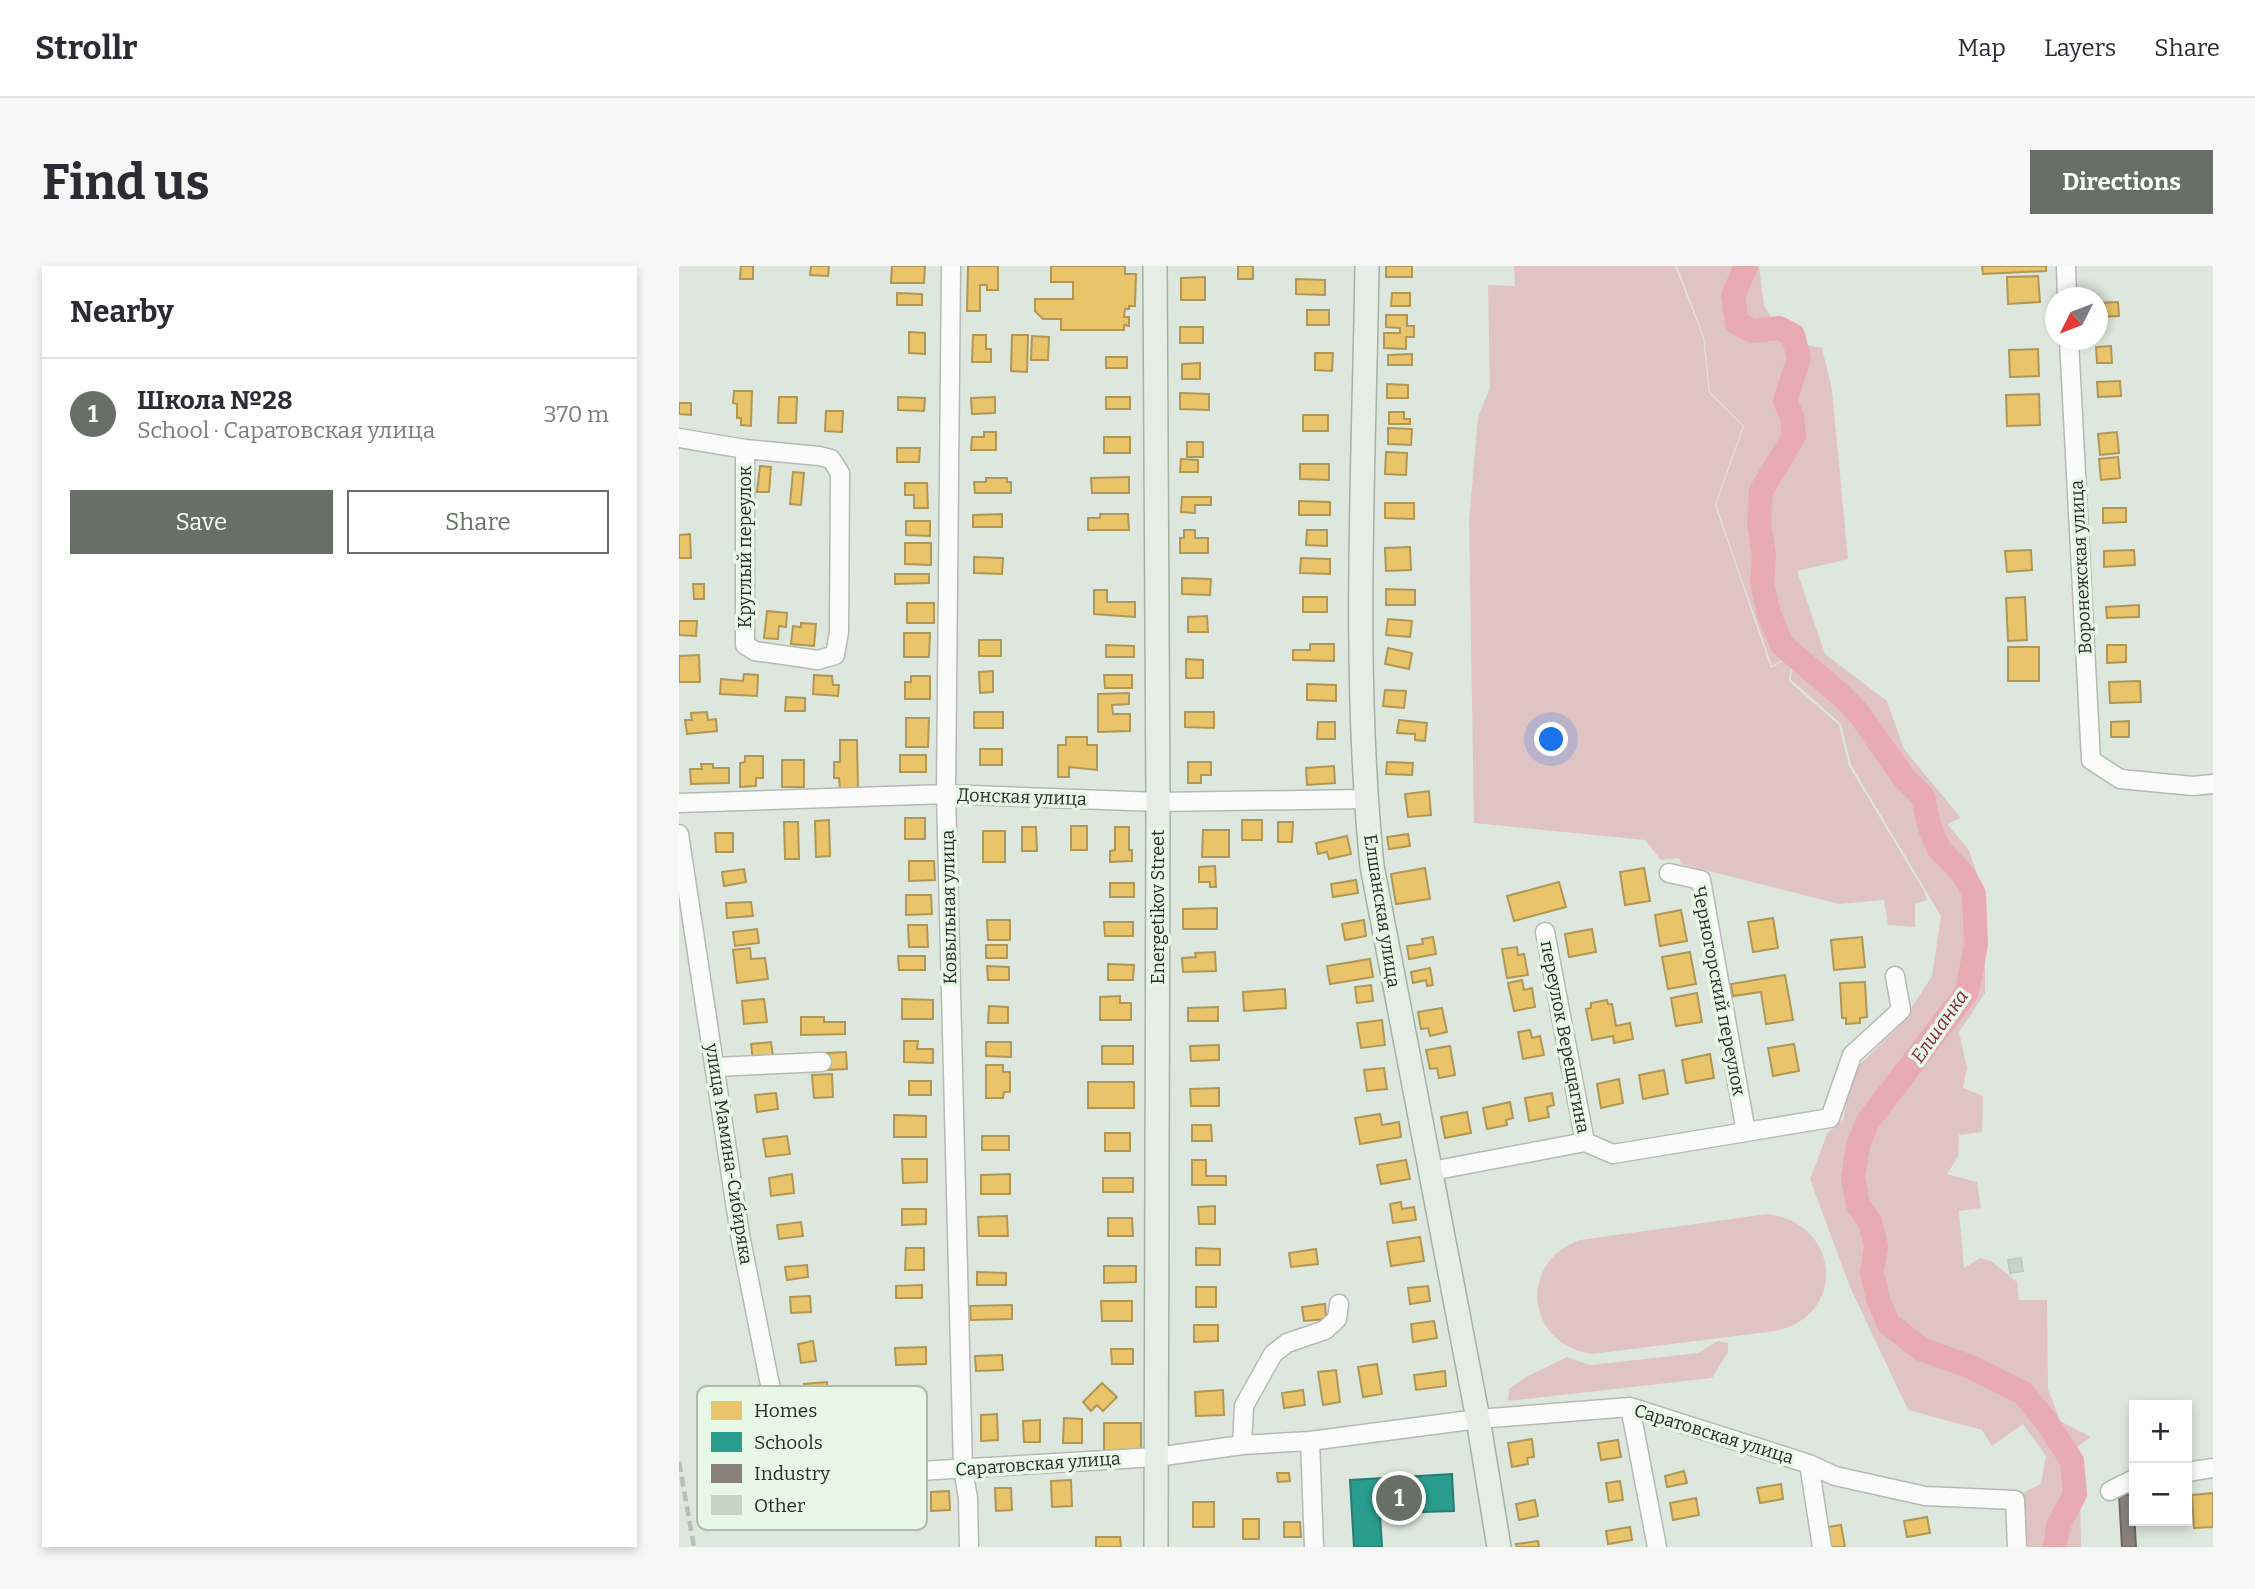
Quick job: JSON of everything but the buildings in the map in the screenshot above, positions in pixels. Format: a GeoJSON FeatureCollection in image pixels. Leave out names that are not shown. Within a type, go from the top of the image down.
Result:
{"type":"FeatureCollection","features":[{"type":"Feature","properties":{"kind":"main road","name":"Energetikov Street"},"geometry":{"type":"LineString","coordinates":[[1156,266],[1156,1547]]}},
{"type":"Feature","properties":{"kind":"main road","name":"Елшанская улица"},"geometry":{"type":"LineString","coordinates":[[1367,266],[1360,694],[1365,799],[1372,866],[1432,1171],[1499,1547]]}},
{"type":"Feature","properties":{"kind":"street","name":"Ковыльная улица"},"geometry":{"type":"LineString","coordinates":[[951,266],[946,794],[963,1469],[968,1498],[969,1547]]}},
{"type":"Feature","properties":{"kind":"street"},"geometry":{"type":"LineString","coordinates":[[2066,266],[2067,287]]}},
{"type":"Feature","properties":{"kind":"street","name":"Воронежская улица"},"geometry":{"type":"LineString","coordinates":[[2070,350],[2091,761],[2120,779],[2193,786],[2213,784]]}},
{"type":"Feature","properties":{"kind":"street","name":"Круглый переулок"},"geometry":{"type":"LineString","coordinates":[[679,438],[831,459],[840,472],[839,632],[835,655],[818,660],[755,651],[745,645],[745,449]]}},
{"type":"Feature","properties":{"kind":"street","name":"Донская улица"},"geometry":{"type":"LineString","coordinates":[[679,803],[946,794],[1158,802],[1365,799]]}},
{"type":"Feature","properties":{"kind":"street","name":"улица Мамина-Сибиряка"},"geometry":{"type":"LineString","coordinates":[[679,834],[740,1235],[771,1386]]}},
{"type":"Feature","properties":{"kind":"street","name":"Черногорский переулок"},"geometry":{"type":"LineString","coordinates":[[1669,873],[1701,880],[1746,1132]]}},
{"type":"Feature","properties":{"kind":"street","name":"переулок Верещагина"},"geometry":{"type":"LineString","coordinates":[[1545,932],[1585,1142]]}},
{"type":"Feature","properties":{"kind":"street"},"geometry":{"type":"LineString","coordinates":[[1432,1171],[1585,1142],[1613,1154],[1830,1118],[1852,1055],[1901,1010],[1895,976]]}},
{"type":"Feature","properties":{"kind":"street"},"geometry":{"type":"LineString","coordinates":[[715,1067],[823,1062]]}},
{"type":"Feature","properties":{"kind":"street"},"geometry":{"type":"LineString","coordinates":[[1242,1445],[1241,1423],[1244,1406],[1273,1354],[1287,1343],[1325,1329],[1337,1319],[1339,1304]]}},
{"type":"Feature","properties":{"kind":"street"},"geometry":{"type":"LineString","coordinates":[[1630,1407],[1657,1547]]}},
{"type":"Feature","properties":{"kind":"street","name":"Саратовская улица"},"geometry":{"type":"LineString","coordinates":[[927,1471],[1157,1457],[1478,1419],[1630,1407],[1809,1464],[1835,1476],[1925,1496],[2015,1500],[2017,1547]]}},
{"type":"Feature","properties":{"kind":"street"},"geometry":{"type":"LineString","coordinates":[[1310,1441],[1314,1547]]}},
{"type":"Feature","properties":{"kind":"street"},"geometry":{"type":"LineString","coordinates":[[1809,1464],[1822,1547]]}},
{"type":"Feature","properties":{"kind":"street"},"geometry":{"type":"LineString","coordinates":[[2192,1471],[2213,1468]]}},
{"type":"Feature","properties":{"kind":"street"},"geometry":{"type":"LineString","coordinates":[[2110,1491],[2129,1482]]}},
{"type":"Feature","properties":{"kind":"shaded area"},"geometry":{"type":"Polygon","coordinates":[[[1514,266],[1675,266],[1703,337],[1709,393],[1743,426],[1715,505],[1771,668],[1792,656],[1789,681],[1839,725],[1849,766],[1924,891],[1927,900],[1915,904],[1915,927],[1888,925],[1884,900],[1839,904],[1681,864],[1679,858],[1661,860],[1645,840],[1474,823],[1469,522],[1478,417],[1490,388],[1488,285],[1515,286],[1514,266]]]}},
{"type":"Feature","properties":{"kind":"shaded area"},"geometry":{"type":"Polygon","coordinates":[[[1677,266],[1759,266],[1764,305],[1784,341],[1822,348],[1832,390],[1848,559],[1797,571],[1825,654],[1887,701],[1904,749],[1961,818],[1947,824],[1969,850],[1985,900],[1985,993],[1959,1032],[1967,1068],[1963,1088],[1983,1096],[1982,1132],[1959,1135],[1958,1157],[1947,1174],[1977,1182],[1981,1208],[1959,1211],[1964,1268],[1980,1258],[1991,1261],[2017,1282],[2019,1300],[2047,1300],[2048,1389],[2060,1421],[2091,1437],[2066,1454],[2068,1470],[2080,1480],[2081,1547],[2025,1547],[2022,1493],[2041,1484],[2046,1456],[2023,1424],[1992,1446],[1982,1430],[1908,1410],[1850,1287],[1810,1179],[1827,1134],[1844,1118],[1847,1094],[1859,1065],[1901,1024],[1932,976],[1941,916],[1851,765],[1841,724],[1791,680],[1793,654],[1772,666],[1716,505],[1744,426],[1710,392],[1704,337],[1677,266]]]}},
{"type":"Feature","properties":{"kind":"shaded area"},"geometry":{"type":"Polygon","coordinates":[[[1767,1214],[1792,1221],[1810,1234],[1821,1251],[1826,1271],[1824,1290],[1815,1308],[1798,1322],[1775,1331],[1592,1354],[1570,1347],[1553,1335],[1543,1320],[1538,1302],[1539,1283],[1546,1266],[1560,1251],[1580,1240],[1767,1214]]]}},
{"type":"Feature","properties":{"kind":"shaded area"},"geometry":{"type":"Polygon","coordinates":[[[1718,1341],[1728,1343],[1728,1352],[1712,1378],[1508,1401],[1509,1389],[1526,1377],[1567,1357],[1590,1365],[1609,1363],[1698,1353],[1718,1341]]]}},
{"type":"Feature","properties":{"kind":"waterway","name":"Елшанка"},"geometry":{"type":"LineString","coordinates":[[1746,266],[1733,296],[1737,323],[1753,331],[1779,328],[1793,335],[1799,358],[1785,401],[1792,416],[1794,436],[1761,491],[1759,523],[1764,556],[1762,583],[1769,614],[1782,645],[1860,715],[1904,778],[1923,797],[1930,829],[1939,849],[1964,875],[1974,894],[1976,944],[1967,992],[1868,1121],[1858,1145],[1853,1178],[1858,1205],[1870,1222],[1876,1246],[1872,1272],[1878,1299],[1888,1323],[1921,1349],[1971,1367],[2023,1393],[2046,1421],[2072,1461],[2075,1494],[2058,1526],[2055,1547]]}},
{"type":"Feature","properties":{"kind":"railway"},"geometry":{"type":"LineString","coordinates":[[679,1462],[694,1547]]}},
{"type":"Feature","properties":{"kind":"place","name":"Школа №28"},"geometry":{"type":"Point","coordinates":[1399,1498]}}]}
